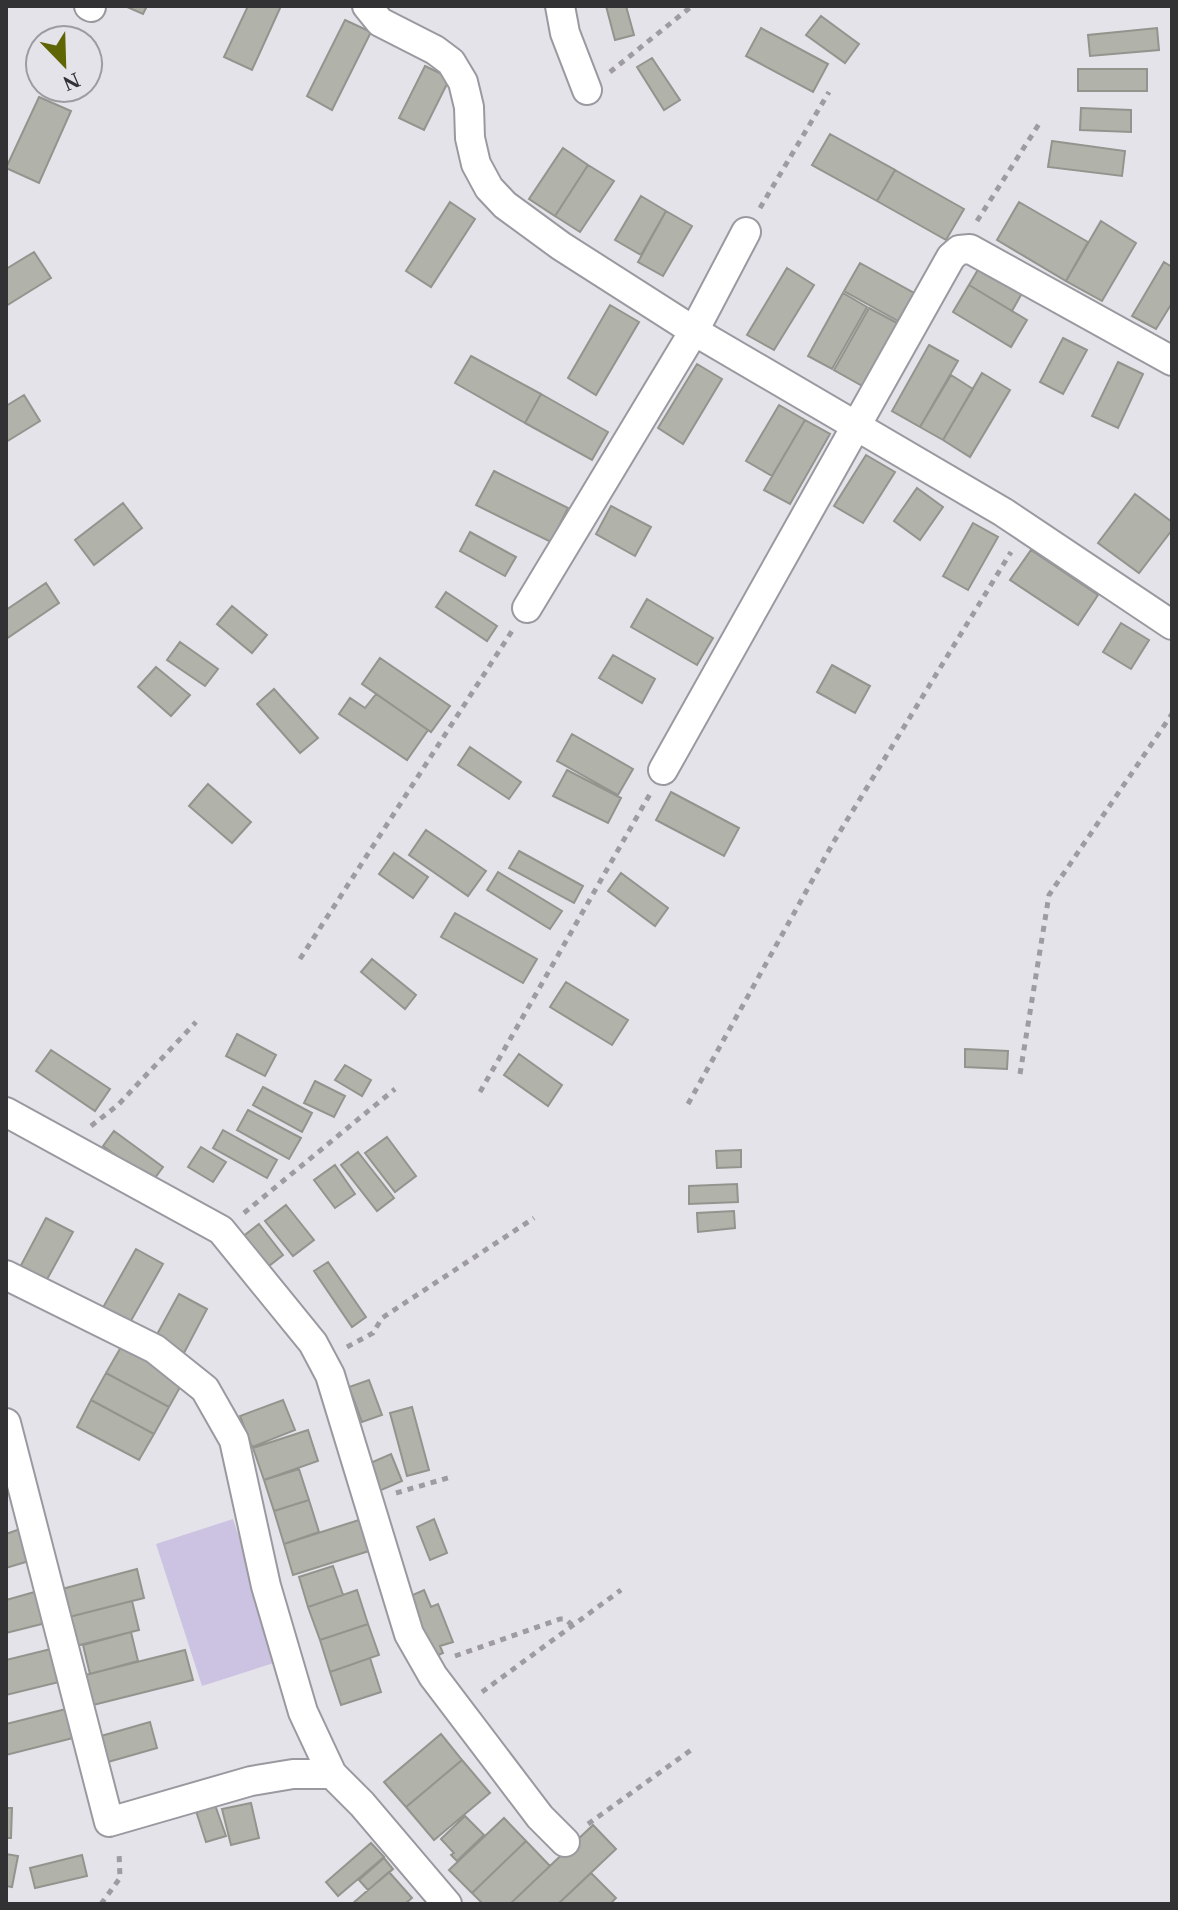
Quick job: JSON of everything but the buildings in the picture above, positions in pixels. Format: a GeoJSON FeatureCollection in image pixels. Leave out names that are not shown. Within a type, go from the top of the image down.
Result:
{"type":"FeatureCollection","features":[{"type":"Feature","properties":{"kind":"street"},"geometry":{"type":"LineString","coordinates":[[560,6],[565,33],[587,90]]}},
{"type":"Feature","properties":{"kind":"street"},"geometry":{"type":"LineString","coordinates":[[370,7],[380,22],[435,50],[451,62],[463,82],[476,164],[489,188],[505,205],[561,246],[694,331],[1026,527],[1172,625]]}},
{"type":"Feature","properties":{"kind":"street"},"geometry":{"type":"LineString","coordinates":[[527,608],[694,331],[746,232]]}},
{"type":"Feature","properties":{"kind":"street"},"geometry":{"type":"LineString","coordinates":[[663,770],[951,257],[959,250],[970,249],[1172,361]]}},
{"type":"Feature","properties":{"kind":"street"},"geometry":{"type":"LineString","coordinates":[[6,1112],[221,1230],[303,1331],[330,1375],[409,1634],[459,1709],[540,1817],[565,1842]]}},
{"type":"Feature","properties":{"kind":"street"},"geometry":{"type":"LineString","coordinates":[[6,1275],[155,1349],[205,1389],[234,1440],[266,1586],[303,1712],[332,1774],[362,1804],[447,1904]]}},
{"type":"Feature","properties":{"kind":"street"},"geometry":{"type":"LineString","coordinates":[[6,1423],[109,1822],[251,1781],[293,1774],[332,1774]]}},
{"type":"Feature","properties":{"kind":"path"},"geometry":{"type":"LineString","coordinates":[[587,90],[692,6]]}},
{"type":"Feature","properties":{"kind":"path"},"geometry":{"type":"LineString","coordinates":[[746,232],[829,92]]}},
{"type":"Feature","properties":{"kind":"path"},"geometry":{"type":"LineString","coordinates":[[959,250],[1039,124]]}},
{"type":"Feature","properties":{"kind":"path"},"geometry":{"type":"LineString","coordinates":[[688,1104],[833,843],[1026,527]]}},
{"type":"Feature","properties":{"kind":"path"},"geometry":{"type":"LineString","coordinates":[[300,959],[527,608]]}},
{"type":"Feature","properties":{"kind":"path"},"geometry":{"type":"LineString","coordinates":[[1020,1074],[1049,895],[1172,714]]}},
{"type":"Feature","properties":{"kind":"path"},"geometry":{"type":"LineString","coordinates":[[480,1092],[663,770]]}},
{"type":"Feature","properties":{"kind":"path"},"geometry":{"type":"LineString","coordinates":[[72,1147],[84,1131],[118,1105],[196,1022]]}},
{"type":"Feature","properties":{"kind":"path"},"geometry":{"type":"LineString","coordinates":[[221,1230],[395,1089]]}},
{"type":"Feature","properties":{"kind":"path"},"geometry":{"type":"LineString","coordinates":[[322,1362],[373,1333],[382,1318],[534,1218]]}},
{"type":"Feature","properties":{"kind":"path"},"geometry":{"type":"LineString","coordinates":[[368,1502],[451,1477]]}},
{"type":"Feature","properties":{"kind":"path"},"geometry":{"type":"LineString","coordinates":[[459,1709],[621,1590]]}},
{"type":"Feature","properties":{"kind":"path"},"geometry":{"type":"LineString","coordinates":[[428,1666],[560,1619],[572,1625]]}},
{"type":"Feature","properties":{"kind":"path"},"geometry":{"type":"LineString","coordinates":[[565,1842],[691,1750]]}},
{"type":"Feature","properties":{"kind":"path"},"geometry":{"type":"LineString","coordinates":[[101,1904],[120,1878],[120,1856],[109,1822]]}},
{"type":"Feature","properties":{"kind":"shaded area"},"geometry":{"type":"Polygon","coordinates":[[[233,1519],[280,1661],[202,1686],[156,1544],[233,1519]]]}}]}
